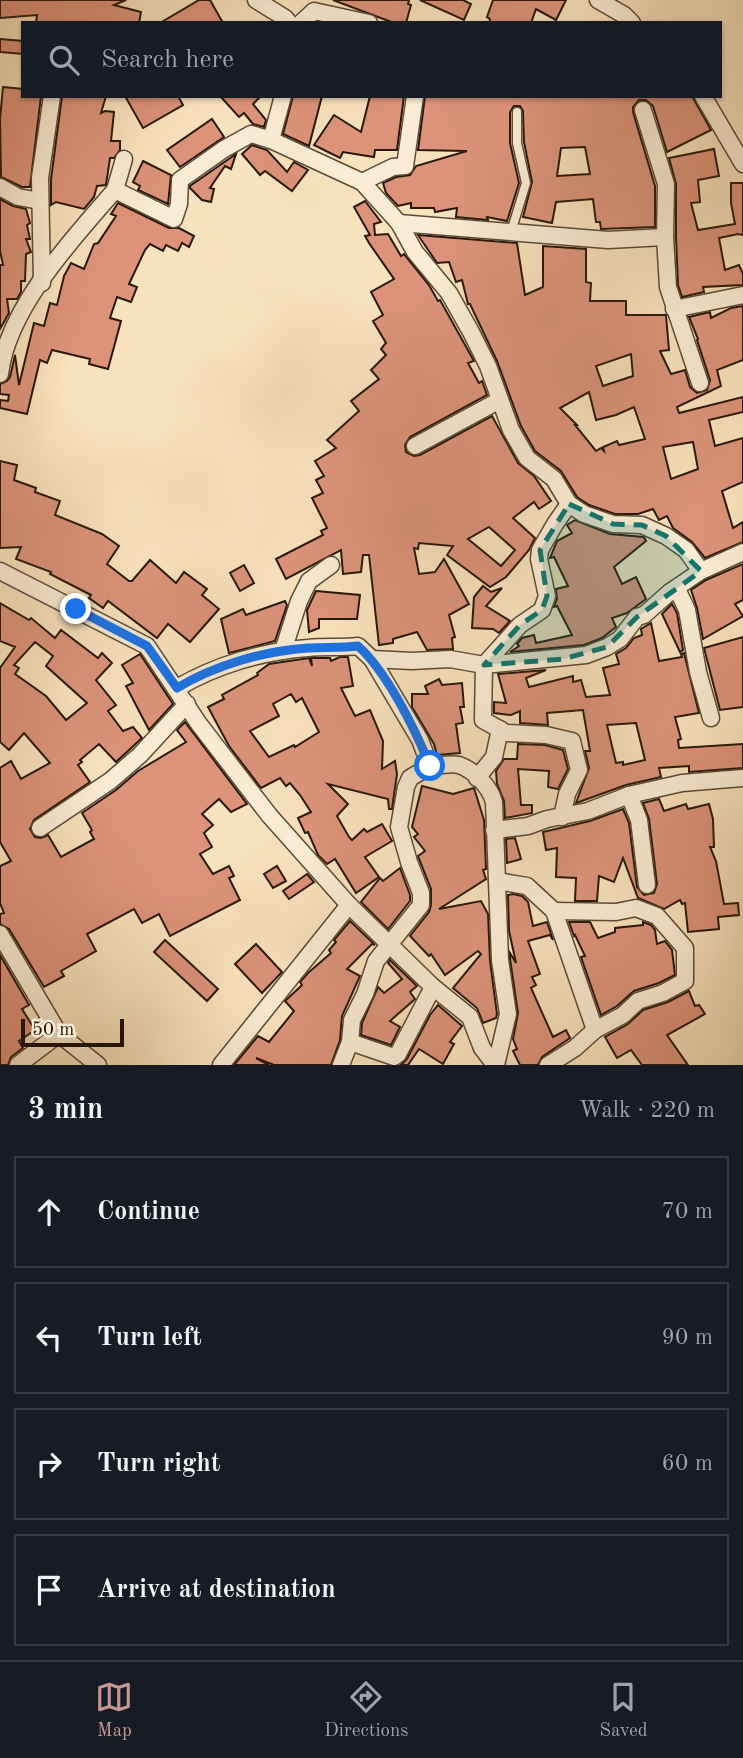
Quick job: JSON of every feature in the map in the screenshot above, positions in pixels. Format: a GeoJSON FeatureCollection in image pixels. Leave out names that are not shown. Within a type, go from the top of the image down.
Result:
{"type":"FeatureCollection","features":[{"type":"Feature","properties":{"kind":"street"},"geometry":{"type":"LineString","coordinates":[[256,0],[287,21]]}},
{"type":"Feature","properties":{"kind":"street"},"geometry":{"type":"LineString","coordinates":[[598,0],[630,21]]}},
{"type":"Feature","properties":{"kind":"street"},"geometry":{"type":"LineString","coordinates":[[303,21],[314,11],[360,21]]}},
{"type":"Feature","properties":{"kind":"street"},"geometry":{"type":"LineString","coordinates":[[42,283],[40,178],[52,98]]}},
{"type":"Feature","properties":{"kind":"street"},"geometry":{"type":"LineString","coordinates":[[271,140],[282,98]]}},
{"type":"Feature","properties":{"kind":"street"},"geometry":{"type":"LineString","coordinates":[[362,182],[393,167],[405,166],[415,98]]}},
{"type":"Feature","properties":{"kind":"street"},"geometry":{"type":"LineString","coordinates":[[704,98],[743,164]]}},
{"type":"Feature","properties":{"kind":"street"},"geometry":{"type":"LineString","coordinates":[[643,110],[666,184],[668,287],[699,383]]}},
{"type":"Feature","properties":{"kind":"street"},"geometry":{"type":"LineString","coordinates":[[115,190],[174,219],[179,204],[180,180],[251,134],[271,140],[362,182],[399,223],[415,252],[449,293],[488,366],[511,430],[527,458],[554,479],[569,504],[584,514],[613,524],[642,525],[666,536],[686,550],[701,571]]}},
{"type":"Feature","properties":{"kind":"street"},"geometry":{"type":"LineString","coordinates":[[0,374],[13,326],[61,255],[115,190],[124,159]]}},
{"type":"Feature","properties":{"kind":"street"},"geometry":{"type":"LineString","coordinates":[[0,187],[18,198],[40,201]]}},
{"type":"Feature","properties":{"kind":"street"},"geometry":{"type":"LineString","coordinates":[[399,223],[608,240],[665,237]]}},
{"type":"Feature","properties":{"kind":"street"},"geometry":{"type":"LineString","coordinates":[[674,309],[743,295]]}},
{"type":"Feature","properties":{"kind":"street"},"geometry":{"type":"LineString","coordinates":[[415,446],[500,400]]}},
{"type":"Feature","properties":{"kind":"street"},"geometry":{"type":"LineString","coordinates":[[562,817],[567,794],[579,770],[572,741],[546,735],[506,733],[483,720],[484,665],[520,625],[542,610],[547,596],[539,559],[540,550],[569,504]]}},
{"type":"Feature","properties":{"kind":"street"},"geometry":{"type":"LineString","coordinates":[[372,659],[450,659],[484,665],[586,655],[607,647],[629,630],[637,617],[644,615],[670,592],[701,571],[743,552]]}},
{"type":"Feature","properties":{"kind":"street"},"geometry":{"type":"LineString","coordinates":[[283,651],[299,601],[309,581],[331,565]]}},
{"type":"Feature","properties":{"kind":"street"},"geometry":{"type":"LineString","coordinates":[[0,571],[147,646],[199,724],[269,815],[349,905],[433,987],[470,1017],[482,1048],[496,1065]]}},
{"type":"Feature","properties":{"kind":"street"},"geometry":{"type":"LineString","coordinates":[[677,589],[687,610],[698,672],[711,718]]}},
{"type":"Feature","properties":{"kind":"street"},"geometry":{"type":"LineString","coordinates":[[177,688],[197,676],[246,659],[283,651],[358,646],[372,659],[420,740],[430,766]]}},
{"type":"Feature","properties":{"kind":"street"},"geometry":{"type":"LineString","coordinates":[[40,828],[118,774],[140,755],[187,704]]}},
{"type":"Feature","properties":{"kind":"street"},"geometry":{"type":"LineString","coordinates":[[477,778],[494,757],[500,729]]}},
{"type":"Feature","properties":{"kind":"street"},"geometry":{"type":"LineString","coordinates":[[341,1065],[350,1042],[352,1020],[365,994],[376,961],[421,905],[421,892],[399,827],[406,787],[410,778],[430,766],[458,765],[491,791],[494,802],[500,960],[508,1014],[496,1065]]}},
{"type":"Feature","properties":{"kind":"street"},"geometry":{"type":"LineString","coordinates":[[494,830],[518,828],[588,811],[629,795],[682,783],[743,778]]}},
{"type":"Feature","properties":{"kind":"street"},"geometry":{"type":"LineString","coordinates":[[629,795],[639,820],[647,885]]}},
{"type":"Feature","properties":{"kind":"street"},"geometry":{"type":"LineString","coordinates":[[497,881],[527,887],[554,911],[595,1030]]}},
{"type":"Feature","properties":{"kind":"street"},"geometry":{"type":"LineString","coordinates":[[221,1065],[349,905]]}},
{"type":"Feature","properties":{"kind":"street"},"geometry":{"type":"LineString","coordinates":[[548,1065],[575,1048],[595,1030],[623,1015],[638,1001],[663,993],[685,981],[685,948],[657,916],[636,908],[616,912],[554,911]]}},
{"type":"Feature","properties":{"kind":"street"},"geometry":{"type":"LineString","coordinates":[[0,934],[58,1034],[99,1065]]}},
{"type":"Feature","properties":{"kind":"street"},"geometry":{"type":"LineString","coordinates":[[350,1042],[394,1057],[433,987]]}},
{"type":"Feature","properties":{"kind":"street"},"geometry":{"type":"LineString","coordinates":[[18,1065],[58,1034]]}},
{"type":"Feature","properties":{"kind":"lane"},"geometry":{"type":"LineString","coordinates":[[511,232],[526,183],[517,143],[517,112]]}},
{"type":"Feature","properties":{"kind":"highlighted area"},"geometry":{"type":"Polygon","coordinates":[[[569,504],[613,524],[642,525],[666,536],[701,571],[637,617],[607,647],[563,659],[484,665],[520,625],[542,610],[547,596],[540,550],[569,504]]]}},
{"type":"Feature","properties":{"kind":"building"},"geometry":{"type":"Polygon","coordinates":[[[0,0],[126,0],[114,5],[141,12],[139,21],[36,21],[37,15],[0,18],[0,0]]]}},
{"type":"Feature","properties":{"kind":"building"},"geometry":{"type":"Polygon","coordinates":[[[199,0],[210,0],[222,21],[163,21],[199,0]]]}},
{"type":"Feature","properties":{"kind":"building"},"geometry":{"type":"Polygon","coordinates":[[[333,0],[409,0],[408,4],[411,5],[407,21],[389,21],[333,0]]]}},
{"type":"Feature","properties":{"kind":"building"},"geometry":{"type":"Polygon","coordinates":[[[420,0],[463,0],[471,4],[464,20],[420,0]]]}},
{"type":"Feature","properties":{"kind":"building"},"geometry":{"type":"Polygon","coordinates":[[[493,0],[566,0],[556,20],[536,9],[532,21],[490,21],[487,17],[493,0]]]}},
{"type":"Feature","properties":{"kind":"building"},"geometry":{"type":"Polygon","coordinates":[[[0,39],[21,41],[21,54],[0,52],[0,39]]]}},
{"type":"Feature","properties":{"kind":"building"},"geometry":{"type":"Polygon","coordinates":[[[3,87],[21,89],[21,98],[41,98],[30,187],[22,187],[1,177],[0,119],[3,87]]]}},
{"type":"Feature","properties":{"kind":"building"},"geometry":{"type":"Polygon","coordinates":[[[62,98],[105,98],[101,113],[114,112],[111,141],[120,141],[120,150],[114,158],[110,158],[106,185],[97,186],[94,197],[84,209],[56,202],[51,205],[51,179],[62,98]]]}},
{"type":"Feature","properties":{"kind":"building"},"geometry":{"type":"Polygon","coordinates":[[[126,98],[179,98],[183,105],[143,128],[126,98]]]}},
{"type":"Feature","properties":{"kind":"building"},"geometry":{"type":"Polygon","coordinates":[[[222,98],[259,98],[253,104],[266,120],[264,127],[253,124],[244,113],[239,117],[222,98]]]}},
{"type":"Feature","properties":{"kind":"building"},"geometry":{"type":"Polygon","coordinates":[[[292,98],[321,98],[309,146],[283,134],[292,98]]]}},
{"type":"Feature","properties":{"kind":"building"},"geometry":{"type":"Polygon","coordinates":[[[370,98],[404,98],[397,150],[375,150],[374,157],[343,152],[340,158],[314,145],[334,115],[361,132],[370,98]]]}},
{"type":"Feature","properties":{"kind":"building"},"geometry":{"type":"Polygon","coordinates":[[[425,98],[693,98],[711,130],[667,152],[653,106],[646,100],[639,100],[633,107],[655,186],[655,227],[601,229],[600,222],[596,222],[593,199],[556,202],[552,223],[523,217],[532,182],[524,142],[523,111],[520,106],[514,106],[510,112],[510,143],[519,183],[507,221],[487,217],[488,220],[456,217],[457,208],[435,212],[434,208],[411,208],[411,203],[398,206],[386,193],[383,183],[410,175],[416,166],[467,151],[418,150],[425,98]],[[585,147],[561,148],[557,176],[590,174],[585,147]]]}},
{"type":"Feature","properties":{"kind":"building"},"geometry":{"type":"Polygon","coordinates":[[[212,119],[224,137],[180,167],[167,150],[212,119]]]}},
{"type":"Feature","properties":{"kind":"building"},"geometry":{"type":"Polygon","coordinates":[[[252,145],[267,150],[287,172],[294,162],[308,170],[292,191],[265,171],[260,175],[242,154],[252,145]]]}},
{"type":"Feature","properties":{"kind":"building"},"geometry":{"type":"Polygon","coordinates":[[[714,149],[719,176],[698,180],[700,202],[691,203],[698,230],[735,224],[731,183],[743,183],[743,235],[719,238],[725,270],[739,265],[743,274],[743,285],[703,287],[704,292],[682,297],[678,285],[676,184],[669,158],[714,149]]]}},
{"type":"Feature","properties":{"kind":"building"},"geometry":{"type":"Polygon","coordinates":[[[236,154],[231,169],[225,166],[210,188],[214,189],[211,202],[202,200],[190,188],[190,186],[236,154]]]}},
{"type":"Feature","properties":{"kind":"building"},"geometry":{"type":"Polygon","coordinates":[[[143,161],[171,175],[168,204],[138,190],[140,186],[133,182],[143,161]]]}},
{"type":"Feature","properties":{"kind":"building"},"geometry":{"type":"Polygon","coordinates":[[[0,199],[26,209],[30,223],[27,225],[30,239],[26,239],[31,252],[26,254],[25,281],[21,281],[21,292],[17,299],[7,299],[9,313],[0,329],[0,265],[3,265],[0,251],[0,199]]]}},
{"type":"Feature","properties":{"kind":"building"},"geometry":{"type":"Polygon","coordinates":[[[365,201],[381,222],[374,224],[375,235],[388,234],[401,256],[404,254],[438,301],[440,300],[474,361],[468,363],[479,383],[482,381],[487,395],[410,437],[405,445],[406,452],[414,456],[420,455],[492,416],[518,463],[534,476],[551,501],[539,509],[534,502],[513,518],[535,538],[529,550],[506,577],[490,587],[447,555],[453,546],[419,543],[418,549],[414,548],[419,574],[435,572],[444,559],[469,604],[449,615],[455,637],[452,638],[453,649],[427,650],[417,632],[393,639],[393,643],[379,645],[369,555],[363,555],[361,572],[343,574],[341,550],[286,579],[276,559],[323,535],[321,531],[327,528],[312,498],[323,493],[316,480],[324,476],[315,461],[336,448],[327,440],[359,411],[351,401],[379,379],[371,370],[386,355],[381,349],[386,343],[373,321],[383,315],[371,292],[394,279],[365,236],[370,235],[354,207],[365,201]],[[489,527],[468,539],[501,566],[515,550],[489,527]]]}},
{"type":"Feature","properties":{"kind":"building"},"geometry":{"type":"Polygon","coordinates":[[[118,203],[169,228],[179,228],[194,236],[189,247],[182,243],[178,251],[166,245],[163,251],[150,244],[145,250],[129,284],[137,287],[131,302],[117,297],[110,318],[121,321],[108,369],[89,364],[90,359],[52,350],[47,363],[40,360],[27,414],[0,408],[0,400],[8,401],[9,395],[0,394],[0,384],[10,377],[15,355],[19,385],[34,323],[44,326],[50,303],[57,305],[64,276],[71,263],[84,269],[94,244],[98,243],[116,216],[111,214],[118,203]]]}},
{"type":"Feature","properties":{"kind":"building"},"geometry":{"type":"Polygon","coordinates":[[[418,235],[517,243],[525,295],[543,287],[543,246],[586,249],[586,282],[591,283],[590,301],[626,301],[626,315],[666,315],[669,350],[660,351],[671,374],[685,370],[690,387],[697,393],[707,390],[710,380],[689,317],[710,312],[711,318],[731,308],[743,306],[743,360],[717,370],[721,386],[677,407],[679,413],[743,397],[743,412],[709,420],[715,446],[743,438],[743,482],[722,491],[733,528],[743,522],[743,542],[705,558],[692,542],[673,528],[667,516],[659,520],[653,509],[638,514],[615,514],[589,505],[577,497],[561,471],[535,451],[521,426],[497,361],[468,304],[462,280],[456,282],[449,262],[437,263],[418,235]],[[631,354],[596,366],[603,386],[633,376],[631,354]],[[589,392],[560,408],[577,425],[596,451],[601,448],[604,451],[603,447],[617,441],[619,445],[645,439],[634,407],[596,420],[589,392]],[[693,442],[663,447],[671,479],[698,469],[693,442]]]}},
{"type":"Feature","properties":{"kind":"building"},"geometry":{"type":"Polygon","coordinates":[[[0,461],[17,465],[14,480],[36,488],[35,492],[60,501],[55,515],[102,534],[119,546],[107,564],[129,581],[132,581],[150,560],[176,583],[184,572],[207,589],[202,595],[219,609],[190,642],[168,624],[157,638],[108,601],[103,608],[89,598],[91,595],[50,574],[51,572],[16,559],[21,547],[0,548],[0,461]]]}},
{"type":"Feature","properties":{"kind":"building"},"geometry":{"type":"Polygon","coordinates":[[[575,520],[610,534],[644,537],[646,541],[614,567],[622,584],[636,577],[646,599],[627,613],[612,618],[616,627],[602,638],[584,645],[510,652],[519,646],[517,644],[522,638],[534,635],[536,643],[572,635],[557,606],[554,607],[556,589],[568,586],[554,557],[550,558],[557,541],[572,533],[567,525],[575,520]]]}},
{"type":"Feature","properties":{"kind":"building"},"geometry":{"type":"Polygon","coordinates":[[[743,564],[743,600],[735,604],[743,616],[703,639],[691,590],[706,580],[743,564]]]}},
{"type":"Feature","properties":{"kind":"building"},"geometry":{"type":"Polygon","coordinates":[[[244,565],[254,583],[240,591],[230,573],[244,565]]]}},
{"type":"Feature","properties":{"kind":"building"},"geometry":{"type":"Polygon","coordinates":[[[483,586],[491,592],[502,588],[486,606],[510,621],[499,633],[493,629],[472,628],[474,597],[483,586]]]}},
{"type":"Feature","properties":{"kind":"building"},"geometry":{"type":"Polygon","coordinates":[[[316,591],[360,595],[357,619],[319,619],[319,628],[309,632],[307,610],[316,591]]]}},
{"type":"Feature","properties":{"kind":"building"},"geometry":{"type":"Polygon","coordinates":[[[285,601],[287,605],[275,641],[229,653],[221,619],[243,609],[246,615],[285,601]]]}},
{"type":"Feature","properties":{"kind":"building"},"geometry":{"type":"Polygon","coordinates":[[[0,603],[29,620],[31,618],[55,638],[61,630],[98,658],[102,653],[112,663],[96,680],[116,705],[108,711],[123,731],[133,727],[142,738],[116,762],[99,744],[80,760],[82,762],[78,765],[90,782],[34,820],[30,829],[35,837],[48,835],[61,857],[94,839],[82,813],[138,771],[186,742],[177,730],[185,722],[247,804],[231,812],[219,799],[202,814],[213,825],[204,833],[212,847],[200,854],[213,874],[229,866],[234,876],[229,878],[240,900],[170,936],[159,914],[142,923],[134,909],[87,934],[96,951],[61,971],[64,976],[44,987],[9,929],[0,924],[0,914],[4,913],[0,903],[0,866],[11,861],[0,842],[0,768],[11,761],[21,779],[50,763],[24,733],[9,750],[0,742],[0,668],[15,647],[0,641],[0,603]],[[35,642],[14,665],[19,668],[15,674],[46,696],[66,720],[87,703],[46,666],[53,656],[35,642]]]}},
{"type":"Feature","properties":{"kind":"building"},"geometry":{"type":"Polygon","coordinates":[[[672,604],[677,613],[683,650],[680,652],[662,614],[672,604]]]}},
{"type":"Feature","properties":{"kind":"building"},"geometry":{"type":"Polygon","coordinates":[[[651,623],[659,661],[682,657],[681,654],[684,653],[699,713],[675,717],[681,739],[678,740],[679,748],[743,744],[743,768],[689,772],[689,766],[659,768],[661,777],[626,785],[576,803],[589,768],[585,751],[590,751],[583,710],[547,713],[548,725],[520,723],[520,711],[511,715],[494,713],[494,702],[506,703],[498,674],[546,670],[526,678],[529,687],[573,676],[573,682],[581,680],[586,697],[610,695],[603,668],[619,664],[616,654],[626,648],[634,638],[642,635],[641,629],[651,623]],[[636,723],[607,725],[616,763],[623,762],[623,765],[645,760],[636,723]]]}},
{"type":"Feature","properties":{"kind":"building"},"geometry":{"type":"Polygon","coordinates":[[[743,637],[743,707],[720,710],[704,648],[743,637]]]}},
{"type":"Feature","properties":{"kind":"building"},"geometry":{"type":"Polygon","coordinates":[[[140,654],[173,704],[149,730],[126,686],[133,683],[122,665],[140,654]]]}},
{"type":"Feature","properties":{"kind":"building"},"geometry":{"type":"Polygon","coordinates":[[[348,657],[353,686],[341,688],[355,716],[370,710],[383,741],[382,769],[395,761],[397,774],[392,809],[389,809],[388,799],[328,784],[348,804],[337,816],[352,840],[364,829],[367,832],[382,824],[392,841],[365,857],[379,877],[356,893],[335,859],[327,864],[318,855],[308,832],[305,833],[298,818],[311,812],[300,795],[290,783],[286,786],[280,778],[261,788],[229,746],[208,707],[224,699],[222,695],[258,675],[257,673],[269,664],[309,658],[312,666],[311,658],[330,658],[331,661],[348,657]],[[291,694],[273,704],[279,716],[250,731],[269,757],[294,745],[295,747],[319,732],[302,698],[296,702],[291,694]]]}},
{"type":"Feature","properties":{"kind":"building"},"geometry":{"type":"Polygon","coordinates":[[[439,679],[442,685],[462,683],[464,707],[460,707],[463,723],[456,724],[460,753],[437,755],[434,744],[412,707],[412,694],[428,694],[425,686],[439,679]]]}},
{"type":"Feature","properties":{"kind":"building"},"geometry":{"type":"Polygon","coordinates":[[[518,744],[545,745],[563,750],[568,769],[558,789],[548,787],[549,771],[518,769],[521,805],[532,805],[532,813],[505,818],[504,801],[497,784],[496,771],[504,759],[517,759],[518,744]]]}},
{"type":"Feature","properties":{"kind":"building"},"geometry":{"type":"Polygon","coordinates":[[[422,786],[453,794],[474,788],[484,820],[486,869],[483,870],[486,879],[439,909],[481,901],[488,914],[490,961],[497,1014],[496,1018],[483,1023],[477,1008],[453,988],[481,954],[478,951],[445,975],[431,954],[429,956],[410,936],[429,912],[431,905],[431,889],[418,856],[425,851],[414,837],[418,834],[412,827],[422,786]]]}},
{"type":"Feature","properties":{"kind":"building"},"geometry":{"type":"Polygon","coordinates":[[[659,799],[664,811],[686,804],[688,809],[709,804],[713,819],[714,847],[710,847],[716,861],[724,904],[738,903],[739,915],[718,917],[719,929],[688,932],[685,903],[682,904],[680,900],[664,909],[638,898],[623,858],[614,882],[599,876],[597,901],[575,901],[576,878],[556,877],[557,848],[546,850],[543,832],[590,821],[623,809],[629,823],[637,887],[644,895],[654,893],[657,884],[649,819],[643,803],[659,799]]]}},
{"type":"Feature","properties":{"kind":"building"},"geometry":{"type":"Polygon","coordinates":[[[515,838],[521,859],[507,863],[506,839],[515,838]]]}},
{"type":"Feature","properties":{"kind":"building"},"geometry":{"type":"Polygon","coordinates":[[[277,866],[286,881],[273,888],[264,874],[277,866]]]}},
{"type":"Feature","properties":{"kind":"building"},"geometry":{"type":"Polygon","coordinates":[[[400,868],[410,901],[388,929],[361,902],[380,878],[383,881],[400,868]]]}},
{"type":"Feature","properties":{"kind":"building"},"geometry":{"type":"Polygon","coordinates":[[[307,874],[314,882],[289,899],[283,891],[307,874]]]}},
{"type":"Feature","properties":{"kind":"building"},"geometry":{"type":"Polygon","coordinates":[[[508,895],[522,896],[528,902],[533,926],[547,922],[553,940],[550,935],[528,941],[540,974],[532,977],[536,985],[531,988],[553,1037],[566,1030],[570,1038],[542,1057],[538,1065],[520,1065],[513,1051],[517,1049],[513,1039],[518,1013],[510,959],[510,953],[516,963],[509,931],[508,895]]]}},
{"type":"Feature","properties":{"kind":"building"},"geometry":{"type":"Polygon","coordinates":[[[350,921],[375,945],[372,944],[347,969],[360,976],[342,1016],[340,1040],[331,1065],[274,1065],[256,1058],[269,1065],[234,1065],[258,1036],[269,1042],[294,1011],[285,1001],[302,985],[300,982],[308,973],[331,953],[329,950],[336,942],[334,940],[350,921]]]}},
{"type":"Feature","properties":{"kind":"building"},"geometry":{"type":"Polygon","coordinates":[[[569,922],[590,922],[598,938],[615,932],[615,928],[643,925],[643,922],[651,925],[655,930],[657,944],[665,941],[672,950],[675,975],[634,991],[617,1006],[601,1015],[581,957],[585,956],[569,922]]]}},
{"type":"Feature","properties":{"kind":"building"},"geometry":{"type":"Polygon","coordinates":[[[165,940],[218,989],[207,1001],[154,952],[165,940]]]}},
{"type":"Feature","properties":{"kind":"building"},"geometry":{"type":"Polygon","coordinates":[[[256,944],[282,972],[262,993],[235,964],[256,944]]]}},
{"type":"Feature","properties":{"kind":"building"},"geometry":{"type":"Polygon","coordinates":[[[0,955],[29,1005],[22,1009],[35,1030],[19,1041],[23,1048],[11,1057],[8,1065],[0,1065],[0,955]]]}},
{"type":"Feature","properties":{"kind":"building"},"geometry":{"type":"Polygon","coordinates":[[[390,960],[417,986],[410,992],[415,999],[390,1021],[400,1027],[391,1045],[361,1035],[362,1023],[378,987],[384,993],[402,979],[388,963],[390,960]]]}},
{"type":"Feature","properties":{"kind":"building"},"geometry":{"type":"Polygon","coordinates":[[[689,991],[695,1006],[699,1005],[705,1014],[667,1035],[688,1065],[642,1065],[631,1050],[617,1058],[605,1037],[628,1024],[643,1010],[668,1002],[689,991]]]}},
{"type":"Feature","properties":{"kind":"building"},"geometry":{"type":"Polygon","coordinates":[[[438,1005],[462,1026],[450,1042],[454,1044],[443,1064],[419,1049],[408,1065],[401,1065],[407,1059],[438,1005]]]}},
{"type":"Feature","properties":{"kind":"route"},"geometry":{"type":"LineString","coordinates":[[76,609],[147,646],[177,688],[197,676],[246,659],[283,651],[358,646],[372,659],[420,740],[430,766]]}}]}
